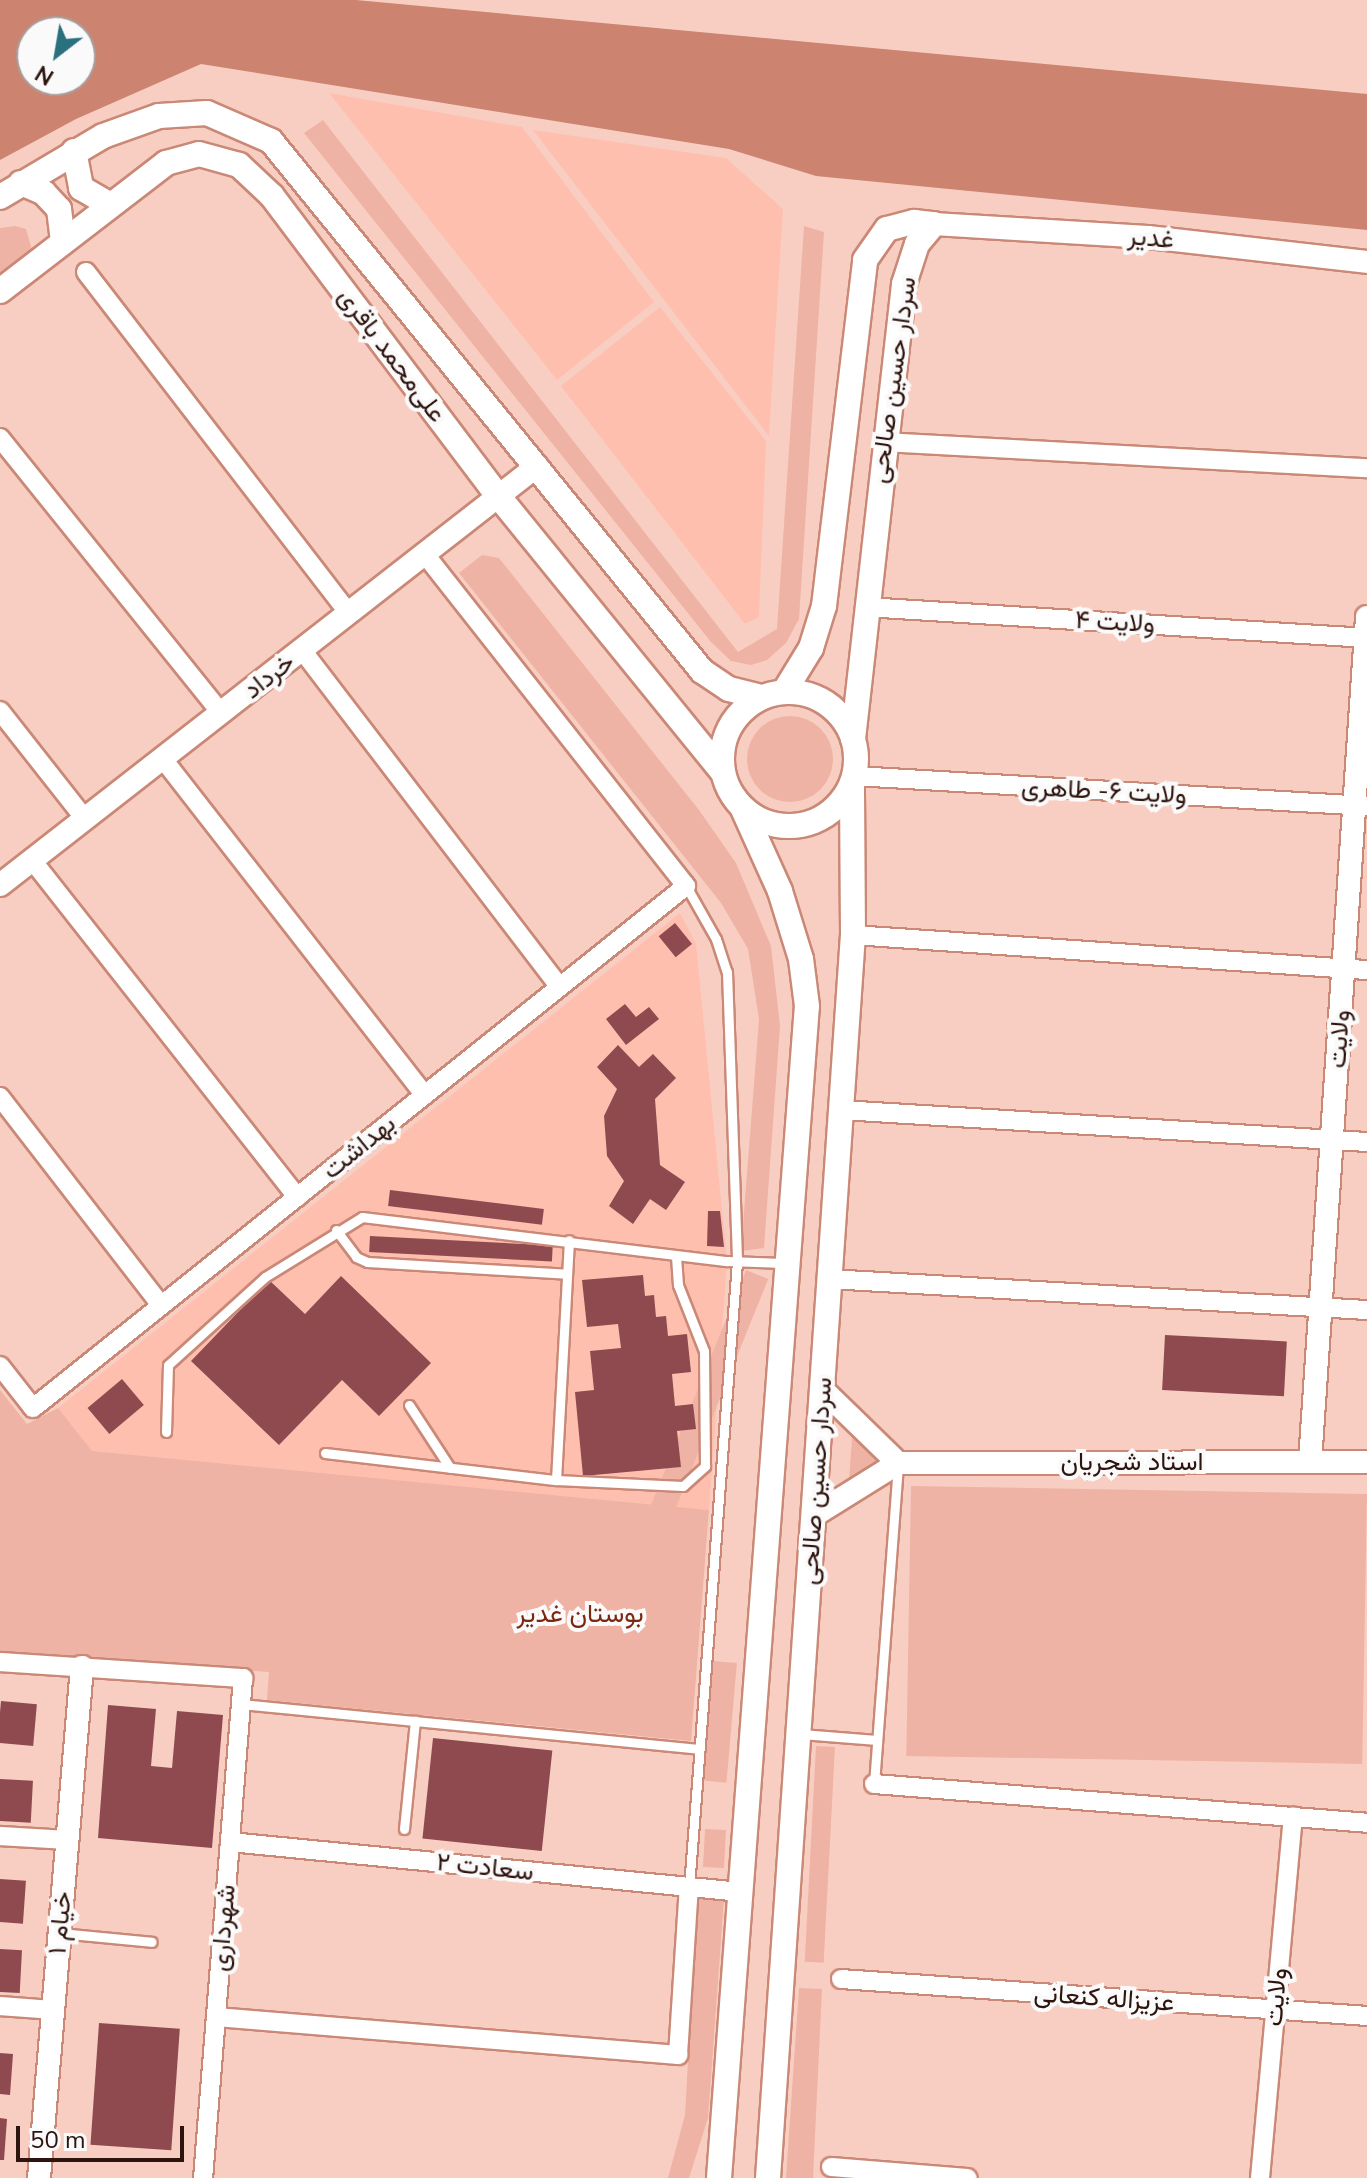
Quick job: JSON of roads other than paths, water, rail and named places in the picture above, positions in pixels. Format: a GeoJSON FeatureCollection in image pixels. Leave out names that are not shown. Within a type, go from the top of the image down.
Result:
{"type":"FeatureCollection","features":[{"type":"Feature","properties":{"kind":"main road","name":"علی‌محمد باقری"},"geometry":{"type":"LineString","coordinates":[[0,197],[74,151],[159,116],[207,113],[271,141],[702,671],[729,689],[773,695]]}},
{"type":"Feature","properties":{"kind":"main road"},"geometry":{"type":"LineString","coordinates":[[74,151],[81,188],[111,205]]}},
{"type":"Feature","properties":{"kind":"main road","name":"علی‌محمد باقری"},"geometry":{"type":"LineString","coordinates":[[0,291],[166,163],[199,154],[239,165],[272,196],[499,497],[722,771]]}},
{"type":"Feature","properties":{"kind":"main road"},"geometry":{"type":"LineString","coordinates":[[21,183],[44,193],[59,209],[63,242]]}},
{"type":"Feature","properties":{"kind":"main road","name":"سردار حسین صالحی"},"geometry":{"type":"LineString","coordinates":[[773,695],[811,648],[824,606],[865,260],[887,229],[914,222],[934,224]]}},
{"type":"Feature","properties":{"kind":"main road","name":"سردار حسین صالحی"},"geometry":{"type":"LineString","coordinates":[[853,739],[883,442],[906,270],[917,244],[934,224]]}},
{"type":"Feature","properties":{"kind":"main road"},"geometry":{"type":"LineString","coordinates":[[773,695],[810,696],[834,709],[853,739],[854,780],[842,802],[805,825],[783,827],[743,809],[722,771],[722,748],[730,727],[773,695]]}},
{"type":"Feature","properties":{"kind":"main road","name":"سردار حسین صالحی"},"geometry":{"type":"LineString","coordinates":[[768,2178],[853,935],[854,780]]}},
{"type":"Feature","properties":{"kind":"main road","name":"سردار حسین صالحی"},"geometry":{"type":"LineString","coordinates":[[721,2175],[807,1006],[801,959],[780,891],[743,809]]}},
{"type":"Feature","properties":{"kind":"street","name":"غدیر"},"geometry":{"type":"LineString","coordinates":[[934,224],[1148,237],[1367,262]]}},
{"type":"Feature","properties":{"kind":"street"},"geometry":{"type":"LineString","coordinates":[[86,272],[349,613]]}},
{"type":"Feature","properties":{"kind":"street"},"geometry":{"type":"LineString","coordinates":[[0,438],[221,713]]}},
{"type":"Feature","properties":{"kind":"street"},"geometry":{"type":"LineString","coordinates":[[883,442],[1367,468]]}},
{"type":"Feature","properties":{"kind":"street","name":"خرداد"},"geometry":{"type":"LineString","coordinates":[[0,885],[537,466]]}},
{"type":"Feature","properties":{"kind":"street"},"geometry":{"type":"LineString","coordinates":[[425,554],[686,886]]}},
{"type":"Feature","properties":{"kind":"street","name":"ولایت ۴"},"geometry":{"type":"LineString","coordinates":[[865,607],[1367,631]]}},
{"type":"Feature","properties":{"kind":"street","name":"ولایت"},"geometry":{"type":"LineString","coordinates":[[1310,1462],[1343,968],[1361,806],[1367,631]]}},
{"type":"Feature","properties":{"kind":"street"},"geometry":{"type":"LineString","coordinates":[[302,650],[560,987]]}},
{"type":"Feature","properties":{"kind":"street"},"geometry":{"type":"LineString","coordinates":[[0,711],[85,819]]}},
{"type":"Feature","properties":{"kind":"street"},"geometry":{"type":"LineString","coordinates":[[163,759],[425,1095]]}},
{"type":"Feature","properties":{"kind":"street","name":"ولایت ۶- طاهری"},"geometry":{"type":"LineString","coordinates":[[854,780],[1361,806]]}},
{"type":"Feature","properties":{"kind":"street"},"geometry":{"type":"LineString","coordinates":[[32,860],[297,1197]]}},
{"type":"Feature","properties":{"kind":"street","name":"بهداشت"},"geometry":{"type":"LineString","coordinates":[[0,1366],[33,1408],[686,886]]}},
{"type":"Feature","properties":{"kind":"street"},"geometry":{"type":"LineString","coordinates":[[853,935],[1367,970]]}},
{"type":"Feature","properties":{"kind":"street"},"geometry":{"type":"LineString","coordinates":[[0,1097],[161,1305]]}},
{"type":"Feature","properties":{"kind":"street"},"geometry":{"type":"LineString","coordinates":[[841,1110],[1367,1142]]}},
{"type":"Feature","properties":{"kind":"street"},"geometry":{"type":"LineString","coordinates":[[829,1279],[1367,1310]]}},
{"type":"Feature","properties":{"kind":"street"},"geometry":{"type":"LineString","coordinates":[[813,1516],[898,1463],[822,1389]]}},
{"type":"Feature","properties":{"kind":"street","name":"استاد شجریان"},"geometry":{"type":"LineString","coordinates":[[898,1463],[1367,1462]]}},
{"type":"Feature","properties":{"kind":"street"},"geometry":{"type":"LineString","coordinates":[[0,1662],[82,1667]]}},
{"type":"Feature","properties":{"kind":"street","name":"شهرداری"},"geometry":{"type":"LineString","coordinates":[[82,1667],[243,1678],[203,2178]]}},
{"type":"Feature","properties":{"kind":"street","name":"خیام ۱"},"geometry":{"type":"LineString","coordinates":[[39,2178],[82,1667]]}},
{"type":"Feature","properties":{"kind":"street"},"geometry":{"type":"LineString","coordinates":[[874,1784],[1367,1823]]}},
{"type":"Feature","properties":{"kind":"street","name":"ولایت"},"geometry":{"type":"LineString","coordinates":[[1260,2178],[1293,1817]]}},
{"type":"Feature","properties":{"kind":"street"},"geometry":{"type":"LineString","coordinates":[[0,1836],[67,1840]]}},
{"type":"Feature","properties":{"kind":"street","name":"سعادت ۲"},"geometry":{"type":"LineString","coordinates":[[230,1842],[741,1892]]}},
{"type":"Feature","properties":{"kind":"street"},"geometry":{"type":"LineString","coordinates":[[216,2017],[678,2055],[689,1887]]}},
{"type":"Feature","properties":{"kind":"street","name":"عزیزاله کنعانی"},"geometry":{"type":"LineString","coordinates":[[841,1979],[1367,2016]]}},
{"type":"Feature","properties":{"kind":"street"},"geometry":{"type":"LineString","coordinates":[[0,2006],[53,2010]]}},
{"type":"Feature","properties":{"kind":"street"},"geometry":{"type":"LineString","coordinates":[[831,2167],[968,2178]]}},
{"type":"Feature","properties":{"kind":"lane"},"geometry":{"type":"LineString","coordinates":[[686,886],[716,939],[727,972],[737,1262],[689,1887]]}},
{"type":"Feature","properties":{"kind":"lane"},"geometry":{"type":"LineString","coordinates":[[166,1432],[168,1365],[265,1277],[336,1230],[362,1217],[737,1262],[788,1263]]}},
{"type":"Feature","properties":{"kind":"lane"},"geometry":{"type":"LineString","coordinates":[[336,1230],[356,1257],[367,1262],[567,1274]]}},
{"type":"Feature","properties":{"kind":"lane"},"geometry":{"type":"LineString","coordinates":[[556,1480],[569,1240]]}},
{"type":"Feature","properties":{"kind":"lane"},"geometry":{"type":"LineString","coordinates":[[325,1453],[556,1480],[683,1486],[705,1466],[704,1351],[678,1285],[676,1255]]}},
{"type":"Feature","properties":{"kind":"lane"},"geometry":{"type":"LineString","coordinates":[[409,1405],[450,1468]]}},
{"type":"Feature","properties":{"kind":"lane"},"geometry":{"type":"LineString","coordinates":[[874,1784],[898,1463]]}},
{"type":"Feature","properties":{"kind":"lane"},"geometry":{"type":"LineString","coordinates":[[241,1704],[699,1749]]}},
{"type":"Feature","properties":{"kind":"lane"},"geometry":{"type":"LineString","coordinates":[[404,1829],[415,1721]]}},
{"type":"Feature","properties":{"kind":"lane"},"geometry":{"type":"LineString","coordinates":[[798,1734],[877,1740]]}},
{"type":"Feature","properties":{"kind":"lane"},"geometry":{"type":"LineString","coordinates":[[59,1933],[152,1942]]}},
{"type":"Feature","properties":{"kind":"park label","name":"بوستان غدیر"},"geometry":{"type":"Point","coordinates":[580,1614]}}]}
